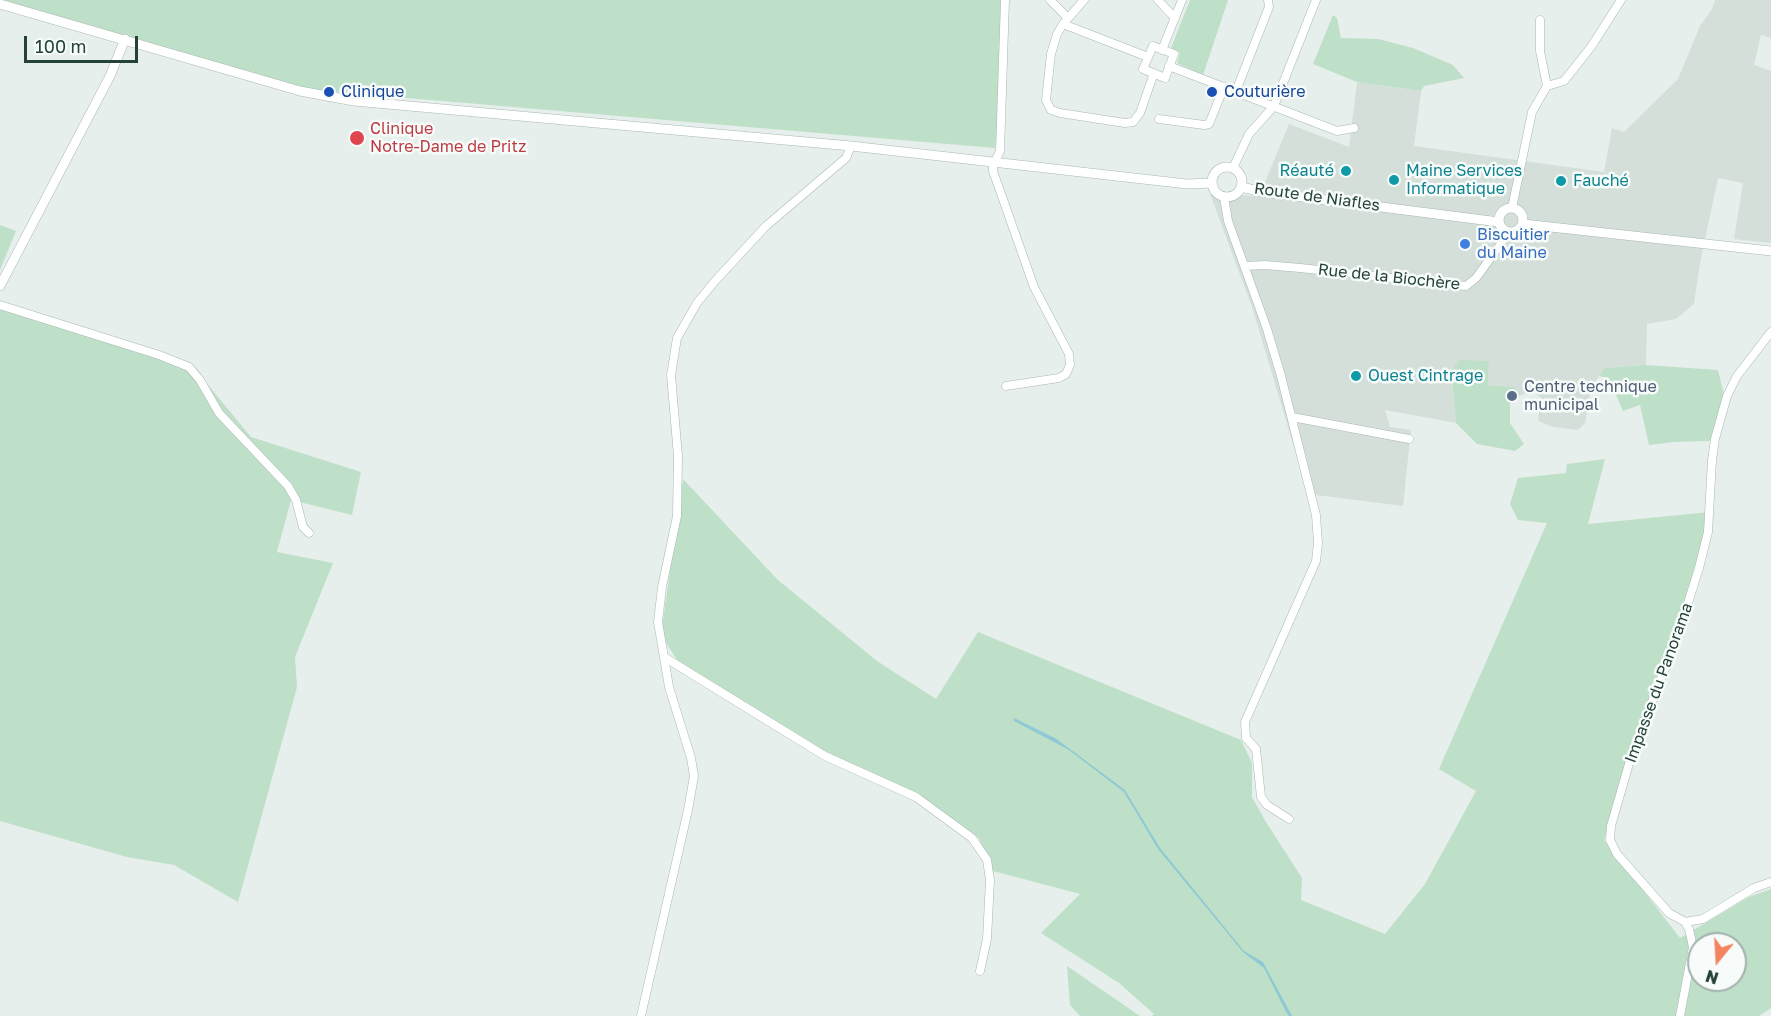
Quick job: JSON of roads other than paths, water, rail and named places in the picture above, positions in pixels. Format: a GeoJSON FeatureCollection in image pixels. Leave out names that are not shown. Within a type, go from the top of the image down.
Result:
{"type":"FeatureCollection","features":[{"type":"Feature","properties":{"kind":"street"},"geometry":{"type":"LineString","coordinates":[[1005,0],[1000,151],[993,171],[1034,287],[1070,354],[1070,365],[1066,374],[1059,378],[1006,386]]}},
{"type":"Feature","properties":{"kind":"street"},"geometry":{"type":"LineString","coordinates":[[1050,0],[1065,21],[1148,57]]}},
{"type":"Feature","properties":{"kind":"street"},"geometry":{"type":"LineString","coordinates":[[1084,0],[1065,21],[1057,34],[1046,99],[1051,110],[1125,123],[1133,122],[1140,113],[1154,73]]}},
{"type":"Feature","properties":{"kind":"street"},"geometry":{"type":"LineString","coordinates":[[1158,0],[1175,18]]}},
{"type":"Feature","properties":{"kind":"street"},"geometry":{"type":"LineString","coordinates":[[1162,50],[1182,0]]}},
{"type":"Feature","properties":{"kind":"street"},"geometry":{"type":"LineString","coordinates":[[1236,91],[1269,7],[1268,0]]}},
{"type":"Feature","properties":{"kind":"street"},"geometry":{"type":"LineString","coordinates":[[1233,168],[1249,134],[1274,106],[1317,0]]}},
{"type":"Feature","properties":{"kind":"street"},"geometry":{"type":"LineString","coordinates":[[1512,208],[1530,120],[1540,95],[1547,86],[1564,81],[1591,47],[1621,0]]}},
{"type":"Feature","properties":{"kind":"street"},"geometry":{"type":"LineString","coordinates":[[0,4],[300,91],[354,101],[852,146],[1187,184],[1212,183]]}},
{"type":"Feature","properties":{"kind":"street"},"geometry":{"type":"LineString","coordinates":[[1540,20],[1540,51],[1547,86]]}},
{"type":"Feature","properties":{"kind":"street"},"geometry":{"type":"LineString","coordinates":[[0,286],[110,76],[125,39]]}},
{"type":"Feature","properties":{"kind":"street"},"geometry":{"type":"LineString","coordinates":[[1153,46],[1162,50],[1174,54],[1165,78],[1143,69],[1153,46]]}},
{"type":"Feature","properties":{"kind":"street"},"geometry":{"type":"LineString","coordinates":[[1169,66],[1337,130],[1354,128]]}},
{"type":"Feature","properties":{"kind":"street"},"geometry":{"type":"LineString","coordinates":[[1159,120],[1209,124],[1224,87]]}},
{"type":"Feature","properties":{"kind":"street"},"geometry":{"type":"LineString","coordinates":[[641,1016],[694,776],[691,758],[669,687],[658,622],[662,587],[677,516],[678,456],[670,375],[677,338],[697,303],[715,281],[766,226],[846,158],[852,146]]}},
{"type":"Feature","properties":{"kind":"street"},"geometry":{"type":"LineString","coordinates":[[1228,166],[1233,168],[1242,178],[1241,187],[1233,196],[1224,197],[1216,192],[1212,183],[1214,173],[1228,166]]}},
{"type":"Feature","properties":{"kind":"street","name":"Route de Niafles"},"geometry":{"type":"LineString","coordinates":[[1241,187],[1263,192],[1499,222]]}},
{"type":"Feature","properties":{"kind":"street"},"geometry":{"type":"LineString","coordinates":[[1224,197],[1228,221],[1267,329],[1316,515],[1318,543],[1316,561],[1245,722],[1246,738],[1256,749],[1261,796],[1267,805],[1289,819]]}},
{"type":"Feature","properties":{"kind":"street"},"geometry":{"type":"LineString","coordinates":[[1512,208],[1522,213],[1523,224],[1519,231],[1507,232],[1499,222],[1503,212],[1512,208]]}},
{"type":"Feature","properties":{"kind":"street"},"geometry":{"type":"LineString","coordinates":[[1523,224],[1771,251]]}},
{"type":"Feature","properties":{"kind":"street","name":"Rue de la Biochère"},"geometry":{"type":"LineString","coordinates":[[1245,266],[1300,268],[1466,286],[1482,270],[1507,232]]}},
{"type":"Feature","properties":{"kind":"street"},"geometry":{"type":"LineString","coordinates":[[0,305],[189,367],[200,380],[219,412],[288,486],[296,500],[303,527],[309,533]]}},
{"type":"Feature","properties":{"kind":"street","name":"Impasse du Panorama"},"geometry":{"type":"LineString","coordinates":[[1685,922],[1669,913],[1617,854],[1610,840],[1611,826],[1633,750],[1677,638],[1699,568],[1708,532],[1715,439],[1727,396],[1737,376],[1771,332]]}},
{"type":"Feature","properties":{"kind":"street"},"geometry":{"type":"LineString","coordinates":[[1292,417],[1409,439]]}},
{"type":"Feature","properties":{"kind":"street"},"geometry":{"type":"LineString","coordinates":[[664,657],[825,756],[916,797],[972,838],[987,860],[990,880],[987,939],[980,971]]}},
{"type":"Feature","properties":{"kind":"street"},"geometry":{"type":"LineString","coordinates":[[1680,1016],[1693,947],[1685,922],[1703,919],[1754,888],[1771,882]]}},
{"type":"Feature","properties":{"kind":"water"},"geometry":{"type":"Polygon","coordinates":[[[1014,718],[1055,738],[1125,790],[1160,848],[1244,951],[1263,962],[1292,1016],[1289,1016],[1285,1010],[1264,968],[1243,952],[1158,849],[1124,792],[1069,750],[1014,721],[1014,718]]]}},
{"type":"Feature","properties":{"kind":"place","name":"Clinique"},"geometry":{"type":"Point","coordinates":[329,92]}},
{"type":"Feature","properties":{"kind":"place","name":"Couturière"},"geometry":{"type":"Point","coordinates":[1212,92]}},
{"type":"Feature","properties":{"kind":"place","name":"Clinique Notre-Dame de Pritz"},"geometry":{"type":"Point","coordinates":[357,138]}},
{"type":"Feature","properties":{"kind":"place","name":"Réauté"},"geometry":{"type":"Point","coordinates":[1346,171]}},
{"type":"Feature","properties":{"kind":"place","name":"Maine Services Informatique"},"geometry":{"type":"Point","coordinates":[1394,180]}},
{"type":"Feature","properties":{"kind":"place","name":"Fauché"},"geometry":{"type":"Point","coordinates":[1561,181]}},
{"type":"Feature","properties":{"kind":"place","name":"Biscuitier du Maine"},"geometry":{"type":"Point","coordinates":[1465,244]}},
{"type":"Feature","properties":{"kind":"place","name":"Ouest Cintrage"},"geometry":{"type":"Point","coordinates":[1356,376]}},
{"type":"Feature","properties":{"kind":"place","name":"Centre technique municipal"},"geometry":{"type":"Point","coordinates":[1512,396]}}]}
